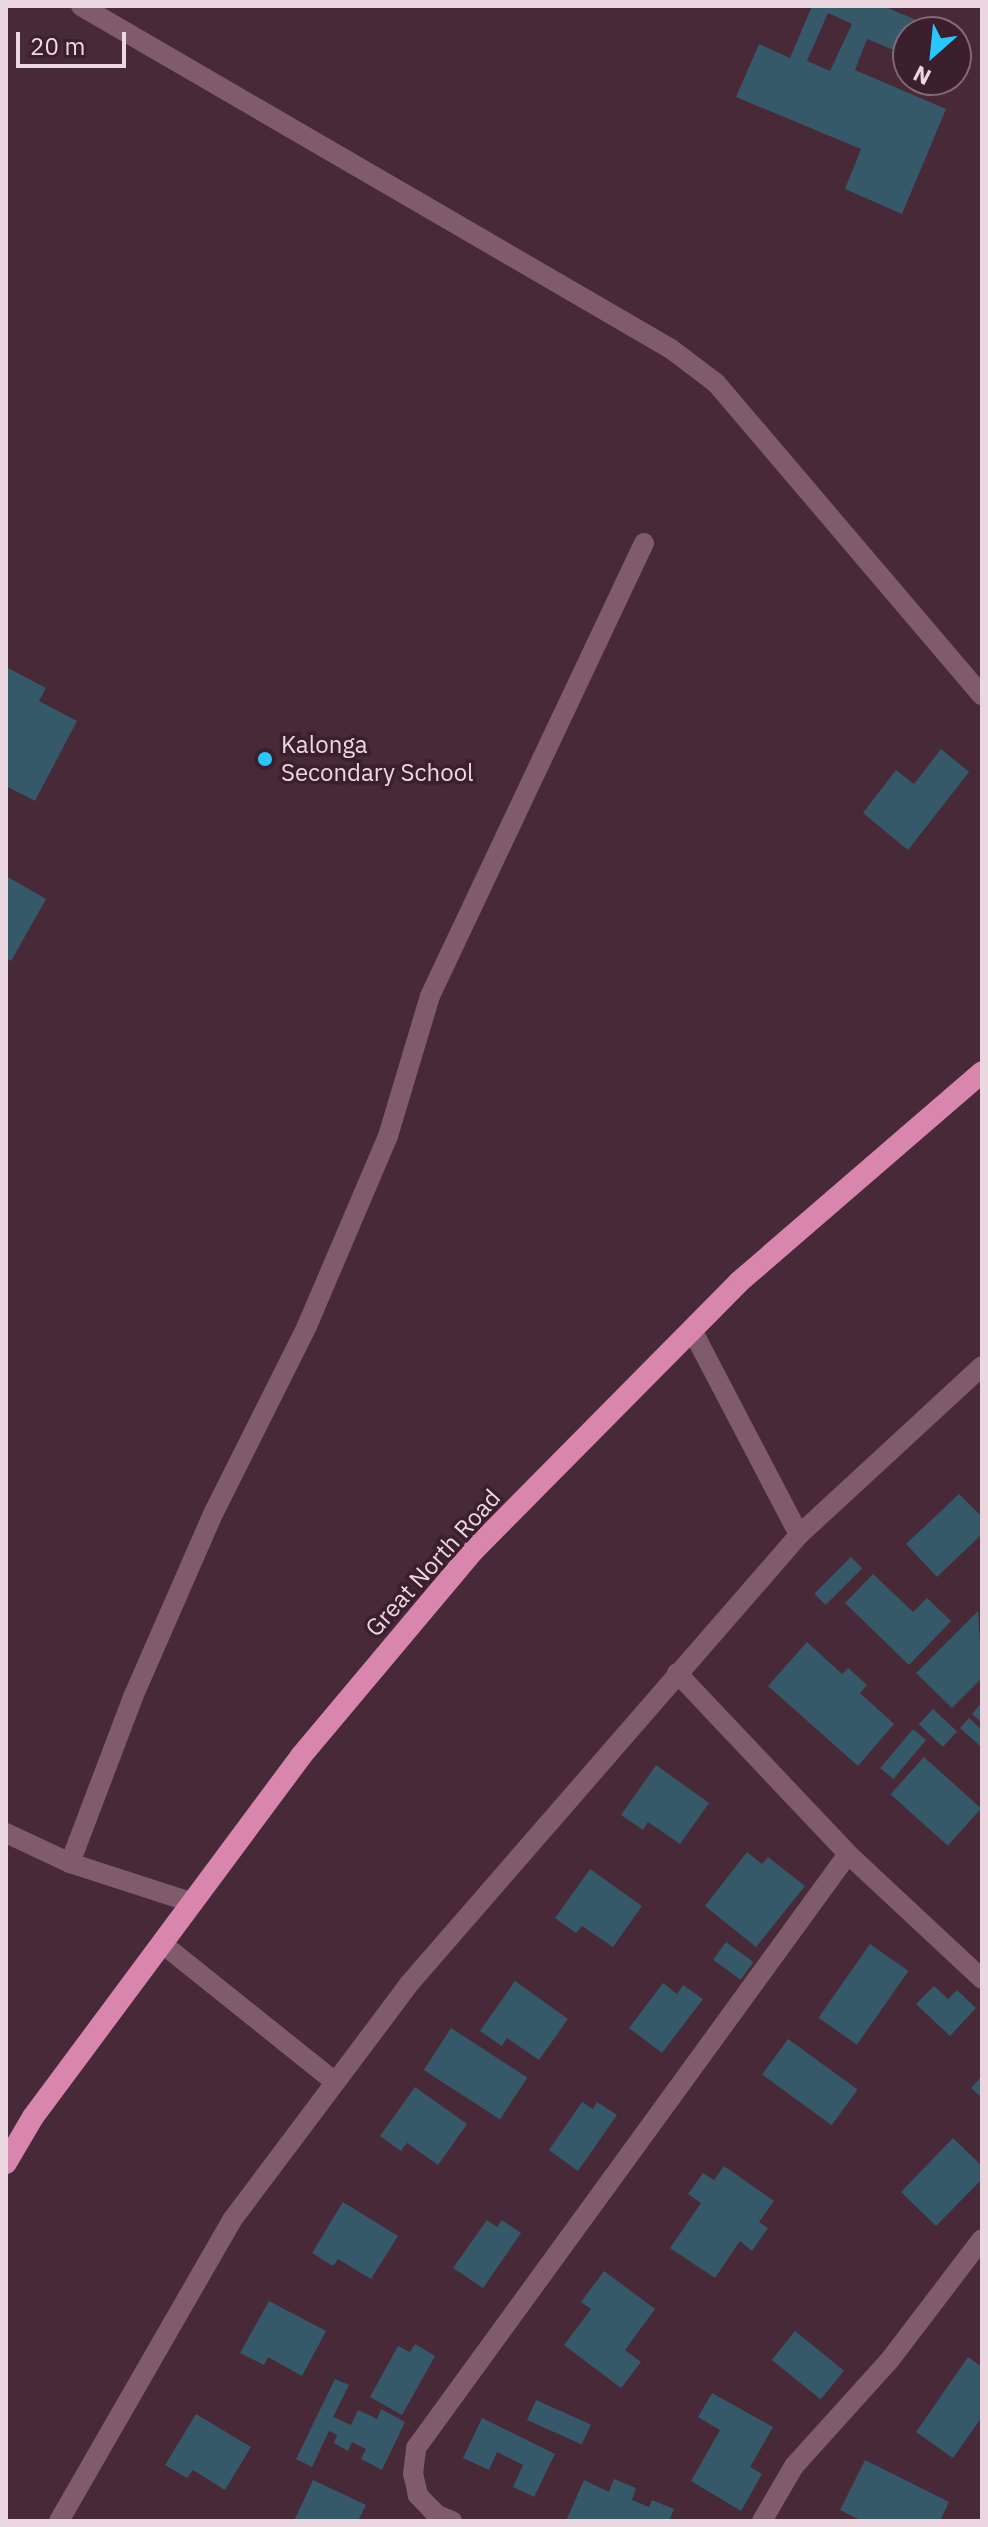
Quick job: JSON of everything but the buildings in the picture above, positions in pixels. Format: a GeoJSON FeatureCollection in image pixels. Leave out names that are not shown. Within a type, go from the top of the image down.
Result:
{"type":"FeatureCollection","features":[{"type":"Feature","properties":{"kind":"highway","name":"Great North Road"},"geometry":{"type":"LineString","coordinates":[[6,2163],[33,2117],[164,1945],[301,1756],[474,1550],[739,1282],[982,1072]]}},
{"type":"Feature","properties":{"kind":"street"},"geometry":{"type":"LineString","coordinates":[[81,6],[671,349],[716,383],[982,695]]}},
{"type":"Feature","properties":{"kind":"street"},"geometry":{"type":"LineString","coordinates":[[70,1863],[145,1669],[214,1512],[307,1326],[388,1136],[430,996],[644,543]]}},
{"type":"Feature","properties":{"kind":"street"},"geometry":{"type":"LineString","coordinates":[[692,1330],[799,1535]]}},
{"type":"Feature","properties":{"kind":"street"},"geometry":{"type":"LineString","coordinates":[[59,2521],[232,2220],[409,1984],[799,1535],[982,1366]]}},
{"type":"Feature","properties":{"kind":"street"},"geometry":{"type":"LineString","coordinates":[[677,1673],[848,1854],[982,1979]]}},
{"type":"Feature","properties":{"kind":"street"},"geometry":{"type":"LineString","coordinates":[[6,1833],[70,1863],[193,1903]]}},
{"type":"Feature","properties":{"kind":"street"},"geometry":{"type":"LineString","coordinates":[[452,2521],[437,2515],[418,2495],[413,2474],[416,2448],[848,1854]]}},
{"type":"Feature","properties":{"kind":"street"},"geometry":{"type":"LineString","coordinates":[[164,1945],[335,2082]]}},
{"type":"Feature","properties":{"kind":"street"},"geometry":{"type":"LineString","coordinates":[[762,2521],[794,2466],[889,2361],[982,2239]]}},
{"type":"Feature","properties":{"kind":"place","name":"Kalonga Secondary School"},"geometry":{"type":"Point","coordinates":[265,759]}}]}
